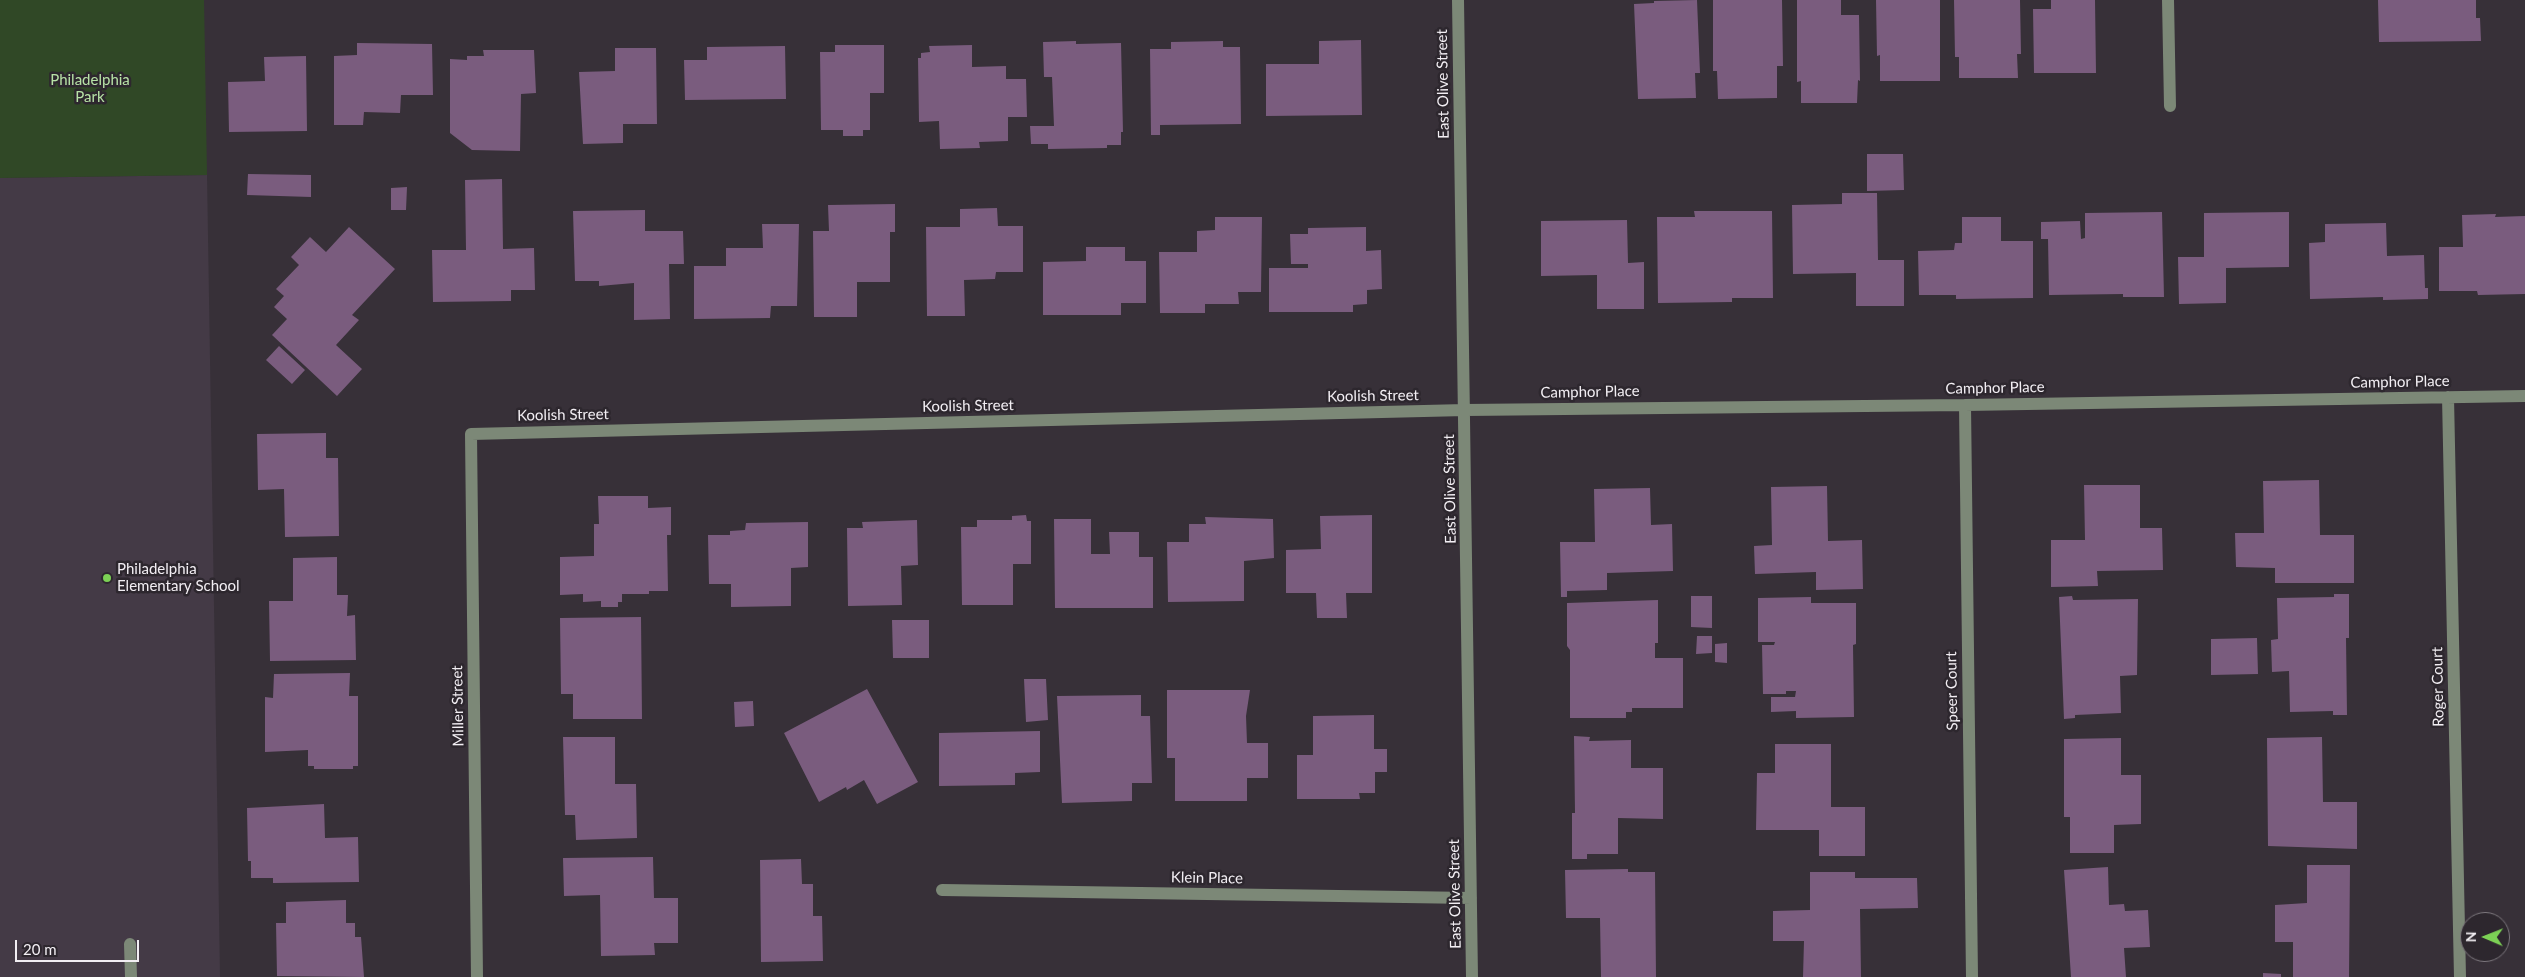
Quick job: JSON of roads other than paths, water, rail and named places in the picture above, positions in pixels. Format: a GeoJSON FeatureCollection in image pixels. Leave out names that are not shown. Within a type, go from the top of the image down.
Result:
{"type":"FeatureCollection","features":[{"type":"Feature","properties":{"kind":"street","name":"East Olive Street"},"geometry":{"type":"LineString","coordinates":[[1458,0],[1472,977]]}},
{"type":"Feature","properties":{"kind":"street"},"geometry":{"type":"LineString","coordinates":[[2168,0],[2170,106]]}},
{"type":"Feature","properties":{"kind":"street","name":"Camphor Place"},"geometry":{"type":"LineString","coordinates":[[1465,410],[1965,405],[2525,396]]}},
{"type":"Feature","properties":{"kind":"street","name":"Roger Court"},"geometry":{"type":"LineString","coordinates":[[2448,397],[2460,977]]}},
{"type":"Feature","properties":{"kind":"street","name":"Speer Court"},"geometry":{"type":"LineString","coordinates":[[1965,405],[1972,977]]}},
{"type":"Feature","properties":{"kind":"street","name":"Koolish Street"},"geometry":{"type":"LineString","coordinates":[[472,434],[1465,410]]}},
{"type":"Feature","properties":{"kind":"street","name":"Miller Street"},"geometry":{"type":"LineString","coordinates":[[472,434],[477,977]]}},
{"type":"Feature","properties":{"kind":"street","name":"Klein Place"},"geometry":{"type":"LineString","coordinates":[[942,890],[1471,898]]}},
{"type":"Feature","properties":{"kind":"street"},"geometry":{"type":"LineString","coordinates":[[130,944],[131,977]]}},
{"type":"Feature","properties":{"kind":"place","name":"Philadelphia Elementary School"},"geometry":{"type":"Point","coordinates":[107,578]}},
{"type":"Feature","properties":{"kind":"park label","name":"Philadelphia Park"},"geometry":{"type":"Point","coordinates":[90,88]}}]}
